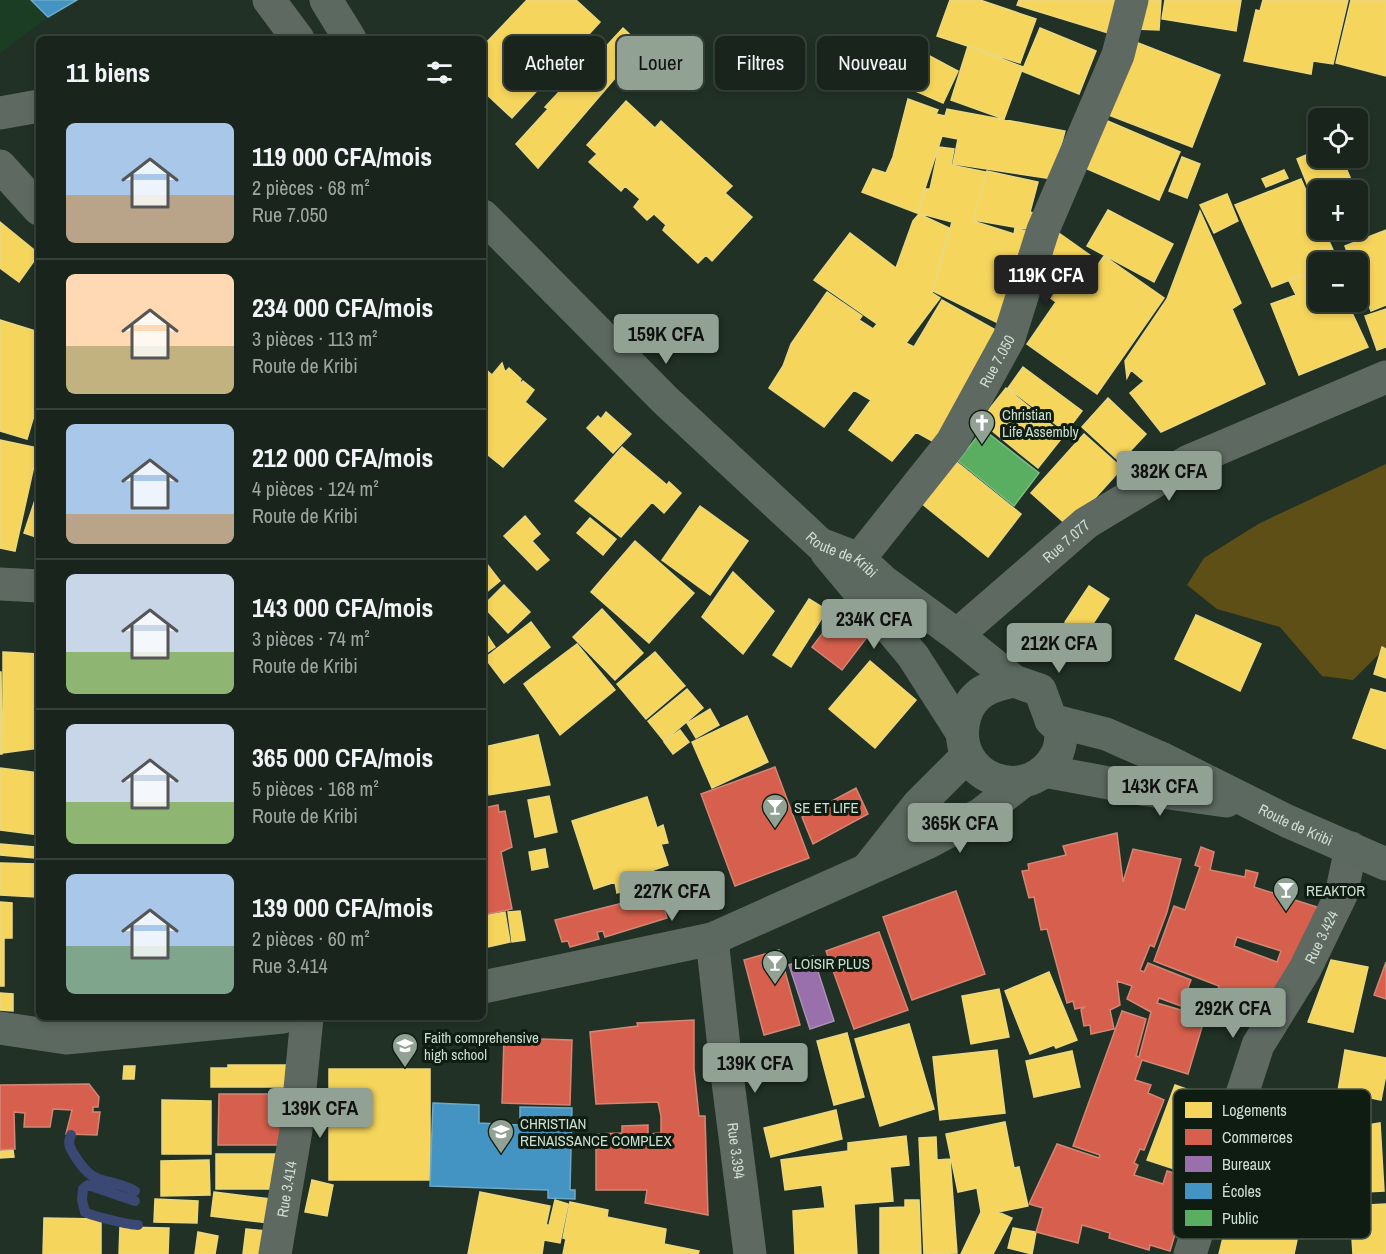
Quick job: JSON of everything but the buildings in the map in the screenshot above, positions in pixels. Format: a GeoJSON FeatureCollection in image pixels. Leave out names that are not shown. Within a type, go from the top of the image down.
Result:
{"type":"FeatureCollection","features":[{"type":"Feature","properties":{"kind":"main road"},"geometry":{"type":"LineString","coordinates":[[326,0],[348,36]]}},
{"type":"Feature","properties":{"kind":"main road","name":"Route de Kribi"},"geometry":{"type":"LineString","coordinates":[[486,219],[665,400],[820,544],[859,559],[883,581],[957,635],[1014,681],[1040,690],[1051,720],[1106,734],[1161,758],[1287,821],[1386,864]]}},
{"type":"Feature","properties":{"kind":"main road"},"geometry":{"type":"LineString","coordinates":[[820,544],[912,656],[981,773],[1001,782],[1033,777],[1221,799],[1287,821]]}},
{"type":"Feature","properties":{"kind":"main road"},"geometry":{"type":"LineString","coordinates":[[866,870],[964,743],[969,705],[988,686],[1014,681]]}},
{"type":"Feature","properties":{"kind":"main road"},"geometry":{"type":"LineString","coordinates":[[486,986],[712,939],[927,843],[981,814],[1033,777],[1058,753],[1062,731],[1051,720]]}},
{"type":"Feature","properties":{"kind":"main road"},"geometry":{"type":"LineString","coordinates":[[0,1028],[66,1038],[252,1020]]}},
{"type":"Feature","properties":{"kind":"street"},"geometry":{"type":"LineString","coordinates":[[269,0],[296,36]]}},
{"type":"Feature","properties":{"kind":"street","name":"Rue 7.050"},"geometry":{"type":"LineString","coordinates":[[859,559],[952,442],[1009,338],[1043,230],[1118,55],[1132,0]]}},
{"type":"Feature","properties":{"kind":"street"},"geometry":{"type":"LineString","coordinates":[[0,113],[36,107]]}},
{"type":"Feature","properties":{"kind":"street"},"geometry":{"type":"LineString","coordinates":[[0,166],[36,206]]}},
{"type":"Feature","properties":{"kind":"street","name":"Rue 7.077"},"geometry":{"type":"LineString","coordinates":[[957,635],[1086,523],[1156,480],[1187,462],[1386,377]]}},
{"type":"Feature","properties":{"kind":"street"},"geometry":{"type":"LineString","coordinates":[[0,584],[36,586]]}},
{"type":"Feature","properties":{"kind":"street","name":"Rue 3.424"},"geometry":{"type":"LineString","coordinates":[[1244,1089],[1258,1045],[1305,969],[1341,895],[1351,848]]}},
{"type":"Feature","properties":{"kind":"street","name":"Rue 3.394"},"geometry":{"type":"LineString","coordinates":[[712,939],[750,1254]]}},
{"type":"Feature","properties":{"kind":"street","name":"Rue 3.414"},"geometry":{"type":"LineString","coordinates":[[275,1254],[296,1130],[307,1020]]}},
{"type":"Feature","properties":{"kind":"street","name":"Rue 3.424"},"geometry":{"type":"LineString","coordinates":[[1190,1254],[1195,1239]]}},
{"type":"Feature","properties":{"kind":"shaded area"},"geometry":{"type":"Polygon","coordinates":[[[0,0],[71,0],[0,53],[0,0]]]}},
{"type":"Feature","properties":{"kind":"shaded area"},"geometry":{"type":"Polygon","coordinates":[[[1386,464],[1386,647],[1353,680],[1322,676],[1280,627],[1217,609],[1187,585],[1204,558],[1260,523],[1386,464]]]}},
{"type":"Feature","properties":{"kind":"waterway"},"geometry":{"type":"LineString","coordinates":[[71,1135],[70,1148],[89,1173],[96,1178],[135,1191]]}},
{"type":"Feature","properties":{"kind":"waterway"},"geometry":{"type":"LineString","coordinates":[[135,1201],[88,1185],[83,1189],[82,1200],[85,1212],[138,1225]]}},
{"type":"Feature","properties":{"kind":"place","name":"Christian Life Assembly"},"geometry":{"type":"Point","coordinates":[982,446]}},
{"type":"Feature","properties":{"kind":"place","name":"SE ET LIFE"},"geometry":{"type":"Point","coordinates":[775,830]}},
{"type":"Feature","properties":{"kind":"place","name":"REAKTOR"},"geometry":{"type":"Point","coordinates":[1286,913]}},
{"type":"Feature","properties":{"kind":"place","name":"LOISIR PLUS"},"geometry":{"type":"Point","coordinates":[775,986]}},
{"type":"Feature","properties":{"kind":"place","name":"Faith comprehensive high school"},"geometry":{"type":"Point","coordinates":[405,1069]}},
{"type":"Feature","properties":{"kind":"place","name":"CHRISTIAN RENAISSANCE COMPLEX"},"geometry":{"type":"Point","coordinates":[501,1155]}}]}
